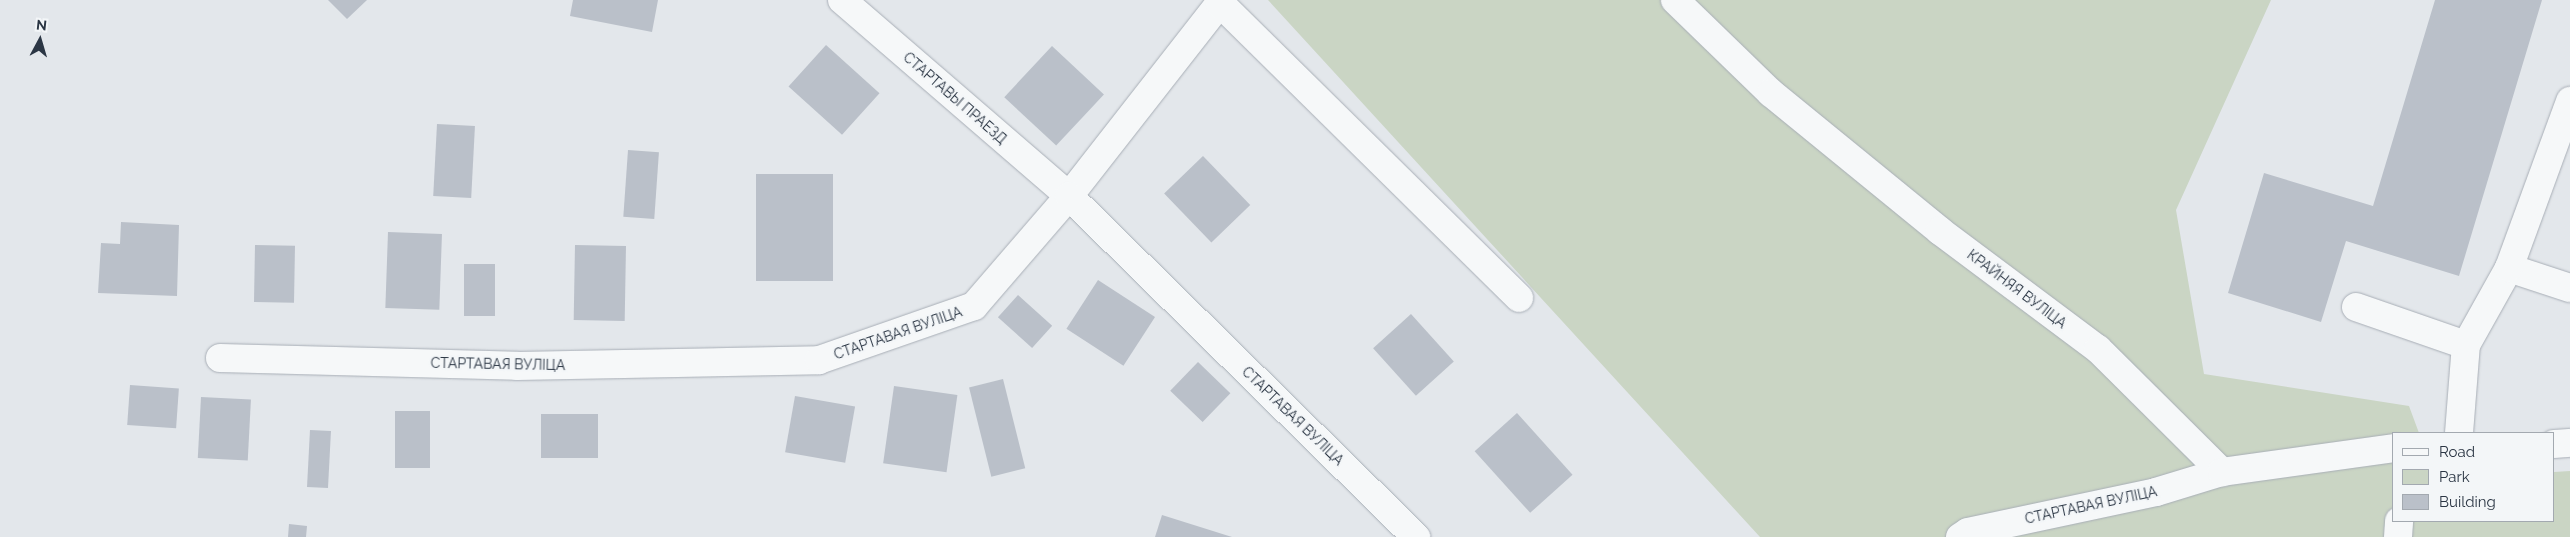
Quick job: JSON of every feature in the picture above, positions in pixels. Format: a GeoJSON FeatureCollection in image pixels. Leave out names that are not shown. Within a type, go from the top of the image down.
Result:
{"type":"FeatureCollection","features":[{"type":"Feature","properties":{"kind":"street","name":"СТАРТАВЫ ПРАЕЗД"},"geometry":{"type":"LineString","coordinates":[[842,0],[1069,196]]}},
{"type":"Feature","properties":{"kind":"street","name":"КРАЙНЯЯ ВУЛІЦА"},"geometry":{"type":"LineString","coordinates":[[1675,0],[1771,93],[1940,231],[2098,349],[2222,472]]}},
{"type":"Feature","properties":{"kind":"street"},"geometry":{"type":"LineString","coordinates":[[1069,196],[1221,2],[1519,298]]}},
{"type":"Feature","properties":{"kind":"street"},"geometry":{"type":"LineString","coordinates":[[2459,432],[2466,345],[2509,268],[2570,101]]}},
{"type":"Feature","properties":{"kind":"street","name":"СТАРТАВАЯ ВУЛІЦА"},"geometry":{"type":"LineString","coordinates":[[220,358],[517,366],[819,360],[974,306],[1069,196],[1416,537]]}},
{"type":"Feature","properties":{"kind":"street"},"geometry":{"type":"LineString","coordinates":[[2509,268],[2568,282]]}},
{"type":"Feature","properties":{"kind":"street"},"geometry":{"type":"LineString","coordinates":[[2356,307],[2466,345]]}},
{"type":"Feature","properties":{"kind":"street"},"geometry":{"type":"LineString","coordinates":[[2555,444],[2570,443]]}},
{"type":"Feature","properties":{"kind":"street"},"geometry":{"type":"LineString","coordinates":[[2222,472],[2392,448]]}},
{"type":"Feature","properties":{"kind":"street","name":"СТАРТАВАЯ ВУЛІЦА"},"geometry":{"type":"LineString","coordinates":[[1960,537],[1968,532],[2156,492],[2222,472]]}},
{"type":"Feature","properties":{"kind":"street"},"geometry":{"type":"LineString","coordinates":[[2398,537],[2399,522]]}},
{"type":"Feature","properties":{"kind":"green space"},"geometry":{"type":"Polygon","coordinates":[[[1268,0],[2271,0],[2176,210],[2204,374],[2409,406],[2419,432],[2392,432],[2392,522],[2555,522],[2555,472],[2570,471],[2570,537],[1760,537],[1268,0]]]}},
{"type":"Feature","properties":{"kind":"building"},"geometry":{"type":"Polygon","coordinates":[[[328,0],[367,0],[347,19],[328,0]]]}},
{"type":"Feature","properties":{"kind":"building"},"geometry":{"type":"Polygon","coordinates":[[[573,0],[658,0],[652,32],[570,16],[573,0]]]}},
{"type":"Feature","properties":{"kind":"building"},"geometry":{"type":"Polygon","coordinates":[[[2435,0],[2542,0],[2459,276],[2346,241],[2321,322],[2228,293],[2264,173],[2373,206],[2435,0]]]}},
{"type":"Feature","properties":{"kind":"building"},"geometry":{"type":"Polygon","coordinates":[[[826,45],[880,93],[842,135],[789,87],[826,45]]]}},
{"type":"Feature","properties":{"kind":"building"},"geometry":{"type":"Polygon","coordinates":[[[1052,46],[1104,94],[1056,146],[1004,97],[1052,46]]]}},
{"type":"Feature","properties":{"kind":"building"},"geometry":{"type":"Polygon","coordinates":[[[437,124],[475,126],[471,198],[433,196],[437,124]]]}},
{"type":"Feature","properties":{"kind":"building"},"geometry":{"type":"Polygon","coordinates":[[[628,150],[659,152],[654,219],[623,217],[628,150]]]}},
{"type":"Feature","properties":{"kind":"building"},"geometry":{"type":"Polygon","coordinates":[[[1203,156],[1250,205],[1211,242],[1164,194],[1203,156]]]}},
{"type":"Feature","properties":{"kind":"building"},"geometry":{"type":"Polygon","coordinates":[[[756,174],[833,174],[833,281],[756,281],[756,174]]]}},
{"type":"Feature","properties":{"kind":"building"},"geometry":{"type":"Polygon","coordinates":[[[121,222],[179,225],[177,296],[98,293],[101,243],[120,244],[121,222]]]}},
{"type":"Feature","properties":{"kind":"building"},"geometry":{"type":"Polygon","coordinates":[[[388,232],[442,234],[439,310],[385,308],[388,232]]]}},
{"type":"Feature","properties":{"kind":"building"},"geometry":{"type":"Polygon","coordinates":[[[255,245],[295,246],[294,303],[254,302],[255,245]]]}},
{"type":"Feature","properties":{"kind":"building"},"geometry":{"type":"Polygon","coordinates":[[[575,245],[626,246],[625,321],[574,320],[575,245]]]}},
{"type":"Feature","properties":{"kind":"building"},"geometry":{"type":"Polygon","coordinates":[[[464,264],[495,264],[495,316],[464,316],[464,264]]]}},
{"type":"Feature","properties":{"kind":"building"},"geometry":{"type":"Polygon","coordinates":[[[1098,280],[1155,317],[1123,366],[1066,329],[1098,280]]]}},
{"type":"Feature","properties":{"kind":"building"},"geometry":{"type":"Polygon","coordinates":[[[1018,295],[1052,326],[1032,348],[998,317],[1018,295]]]}},
{"type":"Feature","properties":{"kind":"building"},"geometry":{"type":"Polygon","coordinates":[[[1411,314],[1454,362],[1416,396],[1373,348],[1411,314]]]}},
{"type":"Feature","properties":{"kind":"building"},"geometry":{"type":"Polygon","coordinates":[[[1198,362],[1230,393],[1203,422],[1170,391],[1198,362]]]}},
{"type":"Feature","properties":{"kind":"building"},"geometry":{"type":"Polygon","coordinates":[[[1003,379],[1025,468],[991,477],[969,387],[1003,379]]]}},
{"type":"Feature","properties":{"kind":"building"},"geometry":{"type":"Polygon","coordinates":[[[130,385],[179,388],[176,428],[127,425],[130,385]]]}},
{"type":"Feature","properties":{"kind":"building"},"geometry":{"type":"Polygon","coordinates":[[[894,386],[957,395],[947,472],[883,463],[894,386]]]}},
{"type":"Feature","properties":{"kind":"building"},"geometry":{"type":"Polygon","coordinates":[[[795,396],[855,407],[845,463],[785,452],[795,396]]]}},
{"type":"Feature","properties":{"kind":"building"},"geometry":{"type":"Polygon","coordinates":[[[201,397],[251,400],[248,461],[198,458],[201,397]]]}},
{"type":"Feature","properties":{"kind":"building"},"geometry":{"type":"Polygon","coordinates":[[[395,411],[430,411],[430,468],[395,468],[395,411]]]}},
{"type":"Feature","properties":{"kind":"building"},"geometry":{"type":"Polygon","coordinates":[[[1517,413],[1573,475],[1530,513],[1475,451],[1517,413]]]}},
{"type":"Feature","properties":{"kind":"building"},"geometry":{"type":"Polygon","coordinates":[[[541,414],[598,414],[598,458],[541,458],[541,414]]]}},
{"type":"Feature","properties":{"kind":"building"},"geometry":{"type":"Polygon","coordinates":[[[310,430],[331,431],[328,488],[307,487],[310,430]]]}},
{"type":"Feature","properties":{"kind":"building"},"geometry":{"type":"Polygon","coordinates":[[[1162,515],[1232,537],[1155,537],[1162,515]]]}},
{"type":"Feature","properties":{"kind":"building"},"geometry":{"type":"Polygon","coordinates":[[[289,524],[307,526],[306,537],[288,537],[289,524]]]}}]}
